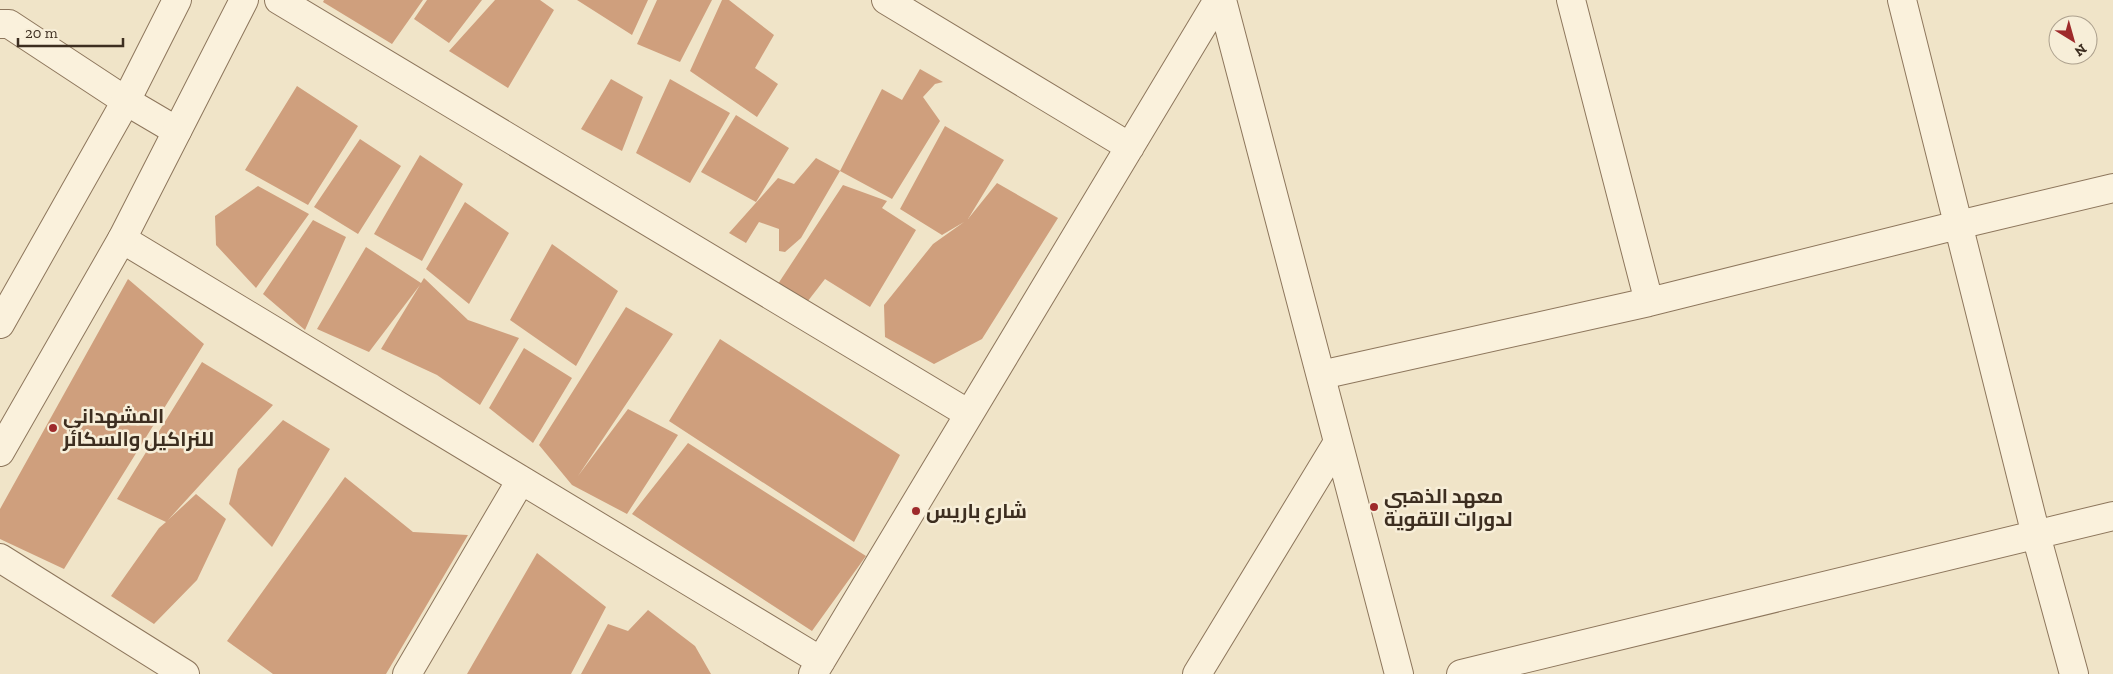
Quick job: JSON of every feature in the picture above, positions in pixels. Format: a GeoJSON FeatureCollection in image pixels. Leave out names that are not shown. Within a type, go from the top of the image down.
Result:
{"type":"FeatureCollection","features":[{"type":"Feature","properties":{"kind":"street"},"geometry":{"type":"LineString","coordinates":[[0,324],[126,101],[178,0]]}},
{"type":"Feature","properties":{"kind":"street"},"geometry":{"type":"LineString","coordinates":[[0,452],[122,239],[244,0]]}},
{"type":"Feature","properties":{"kind":"street"},"geometry":{"type":"LineString","coordinates":[[279,0],[969,414]]}},
{"type":"Feature","properties":{"kind":"street"},"geometry":{"type":"LineString","coordinates":[[886,0],[1130,147]]}},
{"type":"Feature","properties":{"kind":"street"},"geometry":{"type":"LineString","coordinates":[[122,239],[521,480],[817,667],[1218,0]]}},
{"type":"Feature","properties":{"kind":"street"},"geometry":{"type":"LineString","coordinates":[[1222,0],[1399,674]]}},
{"type":"Feature","properties":{"kind":"street"},"geometry":{"type":"LineString","coordinates":[[1571,0],[1650,302]]}},
{"type":"Feature","properties":{"kind":"street"},"geometry":{"type":"LineString","coordinates":[[1902,0],[2036,535],[2074,674]]}},
{"type":"Feature","properties":{"kind":"street"},"geometry":{"type":"LineString","coordinates":[[0,24],[9,24],[126,101],[177,131]]}},
{"type":"Feature","properties":{"kind":"street"},"geometry":{"type":"LineString","coordinates":[[1320,375],[1650,302],[2113,188]]}},
{"type":"Feature","properties":{"kind":"street"},"geometry":{"type":"LineString","coordinates":[[1197,674],[1338,442]]}},
{"type":"Feature","properties":{"kind":"street"},"geometry":{"type":"LineString","coordinates":[[407,674],[521,480]]}},
{"type":"Feature","properties":{"kind":"street"},"geometry":{"type":"LineString","coordinates":[[1461,674],[2113,516]]}},
{"type":"Feature","properties":{"kind":"street"},"geometry":{"type":"LineString","coordinates":[[0,558],[185,674]]}},
{"type":"Feature","properties":{"kind":"building"},"geometry":{"type":"Polygon","coordinates":[[[324,0],[423,0],[392,44],[323,2],[324,0]]]}},
{"type":"Feature","properties":{"kind":"building"},"geometry":{"type":"Polygon","coordinates":[[[427,0],[482,0],[449,43],[414,19],[427,0]]]}},
{"type":"Feature","properties":{"kind":"building"},"geometry":{"type":"Polygon","coordinates":[[[495,0],[540,0],[554,10],[508,88],[449,51],[495,0]]]}},
{"type":"Feature","properties":{"kind":"building"},"geometry":{"type":"Polygon","coordinates":[[[577,0],[648,0],[632,35],[577,0]]]}},
{"type":"Feature","properties":{"kind":"building"},"geometry":{"type":"Polygon","coordinates":[[[657,0],[712,0],[680,62],[637,44],[657,0]]]}},
{"type":"Feature","properties":{"kind":"building"},"geometry":{"type":"Polygon","coordinates":[[[722,0],[729,0],[774,35],[755,68],[778,84],[757,117],[690,71],[722,0]]]}},
{"type":"Feature","properties":{"kind":"building"},"geometry":{"type":"Polygon","coordinates":[[[920,69],[943,82],[935,84],[923,97],[940,121],[892,199],[840,171],[882,89],[902,100],[920,69]]]}},
{"type":"Feature","properties":{"kind":"building"},"geometry":{"type":"Polygon","coordinates":[[[611,79],[643,97],[622,151],[581,129],[611,79]]]}},
{"type":"Feature","properties":{"kind":"building"},"geometry":{"type":"Polygon","coordinates":[[[670,79],[730,113],[690,183],[636,153],[670,79]]]}},
{"type":"Feature","properties":{"kind":"building"},"geometry":{"type":"Polygon","coordinates":[[[297,86],[358,126],[308,205],[245,170],[297,86]]]}},
{"type":"Feature","properties":{"kind":"building"},"geometry":{"type":"Polygon","coordinates":[[[736,115],[789,148],[756,202],[701,172],[736,115]]]}},
{"type":"Feature","properties":{"kind":"building"},"geometry":{"type":"Polygon","coordinates":[[[945,126],[1004,160],[968,219],[997,183],[1058,218],[982,339],[934,364],[885,337],[884,305],[933,244],[964,222],[942,235],[900,209],[945,126]]]}},
{"type":"Feature","properties":{"kind":"building"},"geometry":{"type":"Polygon","coordinates":[[[360,139],[401,166],[358,234],[314,207],[360,139]]]}},
{"type":"Feature","properties":{"kind":"building"},"geometry":{"type":"Polygon","coordinates":[[[420,155],[463,184],[422,261],[374,234],[420,155]]]}},
{"type":"Feature","properties":{"kind":"building"},"geometry":{"type":"Polygon","coordinates":[[[816,158],[840,171],[801,238],[785,252],[779,251],[779,229],[759,222],[746,243],[729,233],[778,178],[794,184],[816,158]]]}},
{"type":"Feature","properties":{"kind":"building"},"geometry":{"type":"Polygon","coordinates":[[[843,185],[887,201],[882,208],[916,230],[870,307],[825,279],[804,306],[776,287],[843,185]]]}},
{"type":"Feature","properties":{"kind":"building"},"geometry":{"type":"Polygon","coordinates":[[[258,186],[309,214],[256,288],[216,245],[215,216],[258,186]]]}},
{"type":"Feature","properties":{"kind":"building"},"geometry":{"type":"Polygon","coordinates":[[[465,202],[509,233],[469,304],[426,269],[465,202]]]}},
{"type":"Feature","properties":{"kind":"building"},"geometry":{"type":"Polygon","coordinates":[[[313,220],[346,237],[305,330],[263,294],[313,220]]]}},
{"type":"Feature","properties":{"kind":"building"},"geometry":{"type":"Polygon","coordinates":[[[552,244],[618,291],[576,366],[510,320],[552,244]]]}},
{"type":"Feature","properties":{"kind":"building"},"geometry":{"type":"Polygon","coordinates":[[[366,247],[421,283],[424,278],[468,320],[519,338],[480,405],[437,375],[381,349],[420,285],[369,352],[317,329],[366,247]]]}},
{"type":"Feature","properties":{"kind":"building"},"geometry":{"type":"Polygon","coordinates":[[[128,279],[204,344],[64,569],[0,539],[0,509],[128,279]]]}},
{"type":"Feature","properties":{"kind":"building"},"geometry":{"type":"Polygon","coordinates":[[[626,307],[673,334],[578,476],[628,409],[678,435],[627,514],[572,485],[539,445],[626,307]]]}},
{"type":"Feature","properties":{"kind":"building"},"geometry":{"type":"Polygon","coordinates":[[[720,339],[900,455],[854,542],[669,421],[720,339]]]}},
{"type":"Feature","properties":{"kind":"building"},"geometry":{"type":"Polygon","coordinates":[[[524,348],[572,378],[533,443],[489,408],[524,348]]]}},
{"type":"Feature","properties":{"kind":"building"},"geometry":{"type":"Polygon","coordinates":[[[202,362],[273,405],[168,520],[196,494],[226,519],[197,580],[154,624],[111,596],[159,528],[166,522],[117,499],[202,362]]]}},
{"type":"Feature","properties":{"kind":"building"},"geometry":{"type":"Polygon","coordinates":[[[283,420],[330,449],[272,547],[229,504],[238,469],[283,420]]]}},
{"type":"Feature","properties":{"kind":"building"},"geometry":{"type":"Polygon","coordinates":[[[688,443],[866,556],[812,631],[632,514],[688,443]]]}},
{"type":"Feature","properties":{"kind":"building"},"geometry":{"type":"Polygon","coordinates":[[[345,477],[413,532],[468,535],[386,674],[273,674],[227,641],[345,477]]]}},
{"type":"Feature","properties":{"kind":"building"},"geometry":{"type":"Polygon","coordinates":[[[537,553],[606,607],[571,674],[467,674],[537,553]]]}},
{"type":"Feature","properties":{"kind":"building"},"geometry":{"type":"Polygon","coordinates":[[[648,610],[695,646],[711,674],[581,674],[608,624],[628,631],[648,610]]]}},
{"type":"Feature","properties":{"kind":"place","name":"المشهداني للنراكيل والسكائر"},"geometry":{"type":"Point","coordinates":[53,428]}},
{"type":"Feature","properties":{"kind":"place","name":"معهد الذهبي لدورات التقوية"},"geometry":{"type":"Point","coordinates":[1374,507]}},
{"type":"Feature","properties":{"kind":"place","name":"شارع باريس"},"geometry":{"type":"Point","coordinates":[916,511]}}]}
